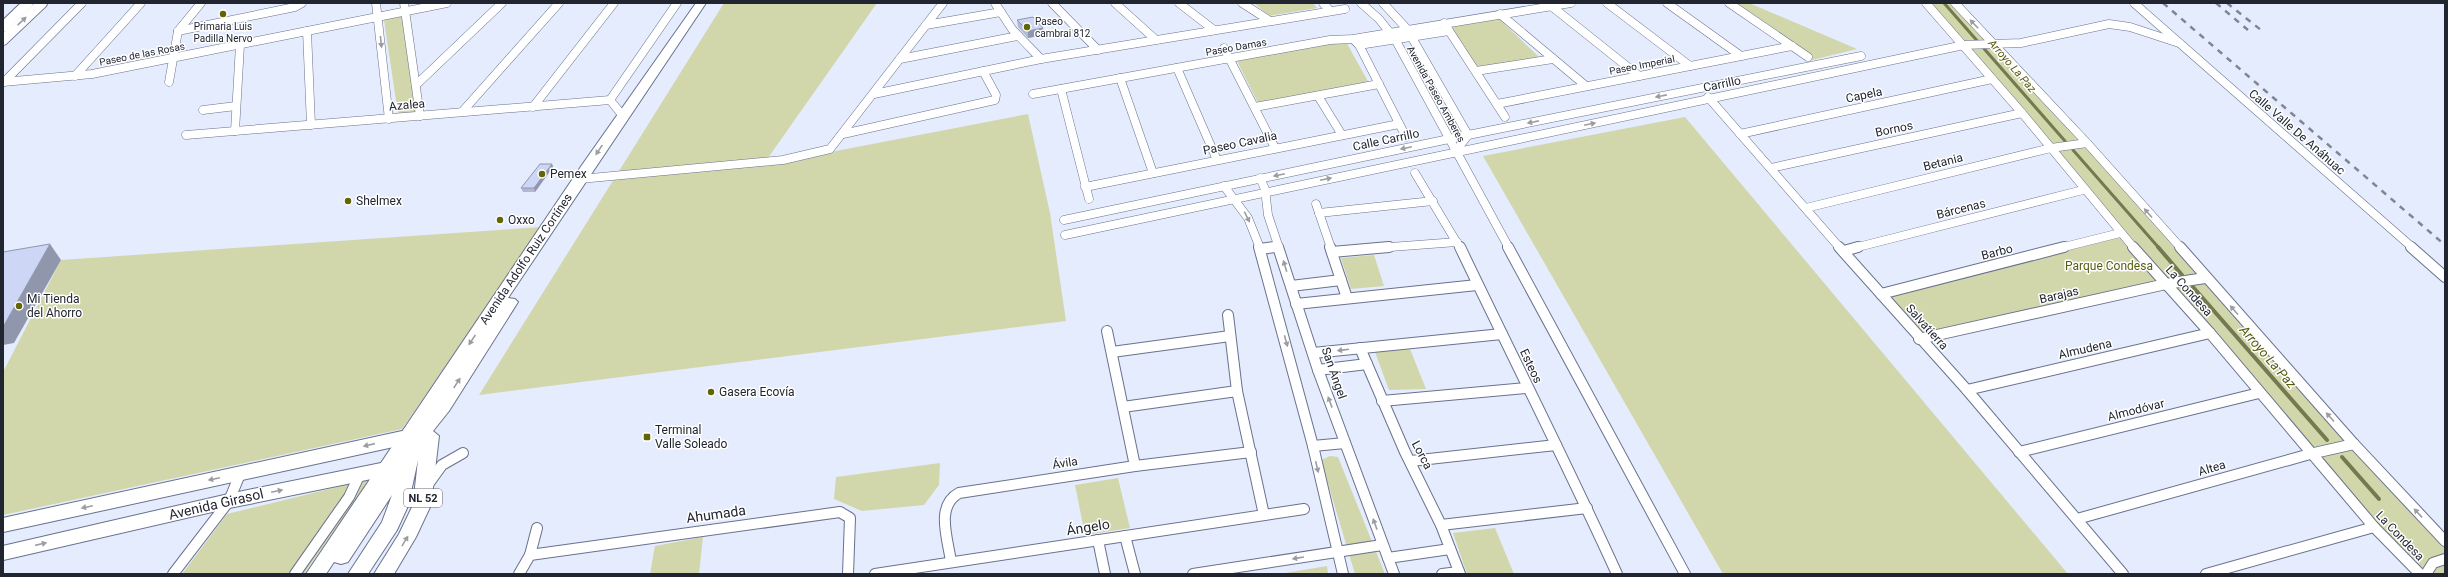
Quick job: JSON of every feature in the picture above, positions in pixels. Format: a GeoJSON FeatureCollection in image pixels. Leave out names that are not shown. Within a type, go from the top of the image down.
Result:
{"type":"FeatureCollection","features":[{"type":"Feature","properties":{"kind":"main road","name":"Avenida Adolfo Ruiz Cortínes"},"geometry":{"type":"LineString","coordinates":[[316,574],[410,447],[586,179],[623,116],[701,3]]}},
{"type":"Feature","properties":{"kind":"main road"},"geometry":{"type":"LineString","coordinates":[[323,574],[410,447],[443,407],[586,179],[711,3]]}},
{"type":"Feature","properties":{"kind":"main road"},"geometry":{"type":"LineString","coordinates":[[329,574],[410,447]]}},
{"type":"Feature","properties":{"kind":"main road"},"geometry":{"type":"LineString","coordinates":[[358,574],[390,525],[399,506],[410,447]]}},
{"type":"Feature","properties":{"kind":"main road","name":"NL 52"},"geometry":{"type":"LineString","coordinates":[[384,574],[407,537],[422,505],[429,459],[410,447]]}},
{"type":"Feature","properties":{"kind":"street"},"geometry":{"type":"LineString","coordinates":[[3,26],[28,3]]}},
{"type":"Feature","properties":{"kind":"street"},"geometry":{"type":"LineString","coordinates":[[3,40],[42,3]]}},
{"type":"Feature","properties":{"kind":"street"},"geometry":{"type":"LineString","coordinates":[[4,82],[82,3]]}},
{"type":"Feature","properties":{"kind":"street"},"geometry":{"type":"LineString","coordinates":[[75,76],[141,3]]}},
{"type":"Feature","properties":{"kind":"street"},"geometry":{"type":"LineString","coordinates":[[169,82],[178,31],[201,3]]}},
{"type":"Feature","properties":{"kind":"street"},"geometry":{"type":"LineString","coordinates":[[178,31],[295,7],[302,3]]}},
{"type":"Feature","properties":{"kind":"street"},"geometry":{"type":"LineString","coordinates":[[376,3],[389,119]]}},
{"type":"Feature","properties":{"kind":"street"},"geometry":{"type":"LineString","coordinates":[[404,3],[420,116]]}},
{"type":"Feature","properties":{"kind":"street","name":"Paseo de las Rosas"},"geometry":{"type":"LineString","coordinates":[[4,82],[75,76],[307,32],[447,3]]}},
{"type":"Feature","properties":{"kind":"street"},"geometry":{"type":"LineString","coordinates":[[416,86],[502,3]]}},
{"type":"Feature","properties":{"kind":"street"},"geometry":{"type":"LineString","coordinates":[[462,112],[559,3]]}},
{"type":"Feature","properties":{"kind":"street"},"geometry":{"type":"LineString","coordinates":[[533,107],[614,3]]}},
{"type":"Feature","properties":{"kind":"street"},"geometry":{"type":"LineString","coordinates":[[623,116],[610,100],[677,3]]}},
{"type":"Feature","properties":{"kind":"street"},"geometry":{"type":"LineString","coordinates":[[586,179],[783,160],[826,151],[844,134],[943,3]]}},
{"type":"Feature","properties":{"kind":"street"},"geometry":{"type":"LineString","coordinates":[[995,3],[1018,36],[1041,59]]}},
{"type":"Feature","properties":{"kind":"street"},"geometry":{"type":"LineString","coordinates":[[1052,3],[1098,50]]}},
{"type":"Feature","properties":{"kind":"street"},"geometry":{"type":"LineString","coordinates":[[1116,3],[1156,40]]}},
{"type":"Feature","properties":{"kind":"street"},"geometry":{"type":"LineString","coordinates":[[1179,3],[1214,30]]}},
{"type":"Feature","properties":{"kind":"street"},"geometry":{"type":"LineString","coordinates":[[1242,3],[1270,21]]}},
{"type":"Feature","properties":{"kind":"street"},"geometry":{"type":"LineString","coordinates":[[1323,3],[1330,11]]}},
{"type":"Feature","properties":{"kind":"street","name":"Avenida Paseo Amberes"},"geometry":{"type":"LineString","coordinates":[[1361,3],[1390,32],[1456,151],[1468,135],[1407,29],[1383,3]]}},
{"type":"Feature","properties":{"kind":"street","name":"Paseo Damas"},"geometry":{"type":"LineString","coordinates":[[1033,94],[1330,40],[1353,39],[1550,4],[1571,3]]}},
{"type":"Feature","properties":{"kind":"street"},"geometry":{"type":"LineString","coordinates":[[1607,3],[1690,66]]}},
{"type":"Feature","properties":{"kind":"street"},"geometry":{"type":"LineString","coordinates":[[1667,3],[1741,56]]}},
{"type":"Feature","properties":{"kind":"street"},"geometry":{"type":"LineString","coordinates":[[1729,3],[1808,57]]}},
{"type":"Feature","properties":{"kind":"street","name":"La Condesa"},"geometry":{"type":"LineString","coordinates":[[1926,3],[1967,45],[1992,79],[2022,113],[2120,233],[2210,333],[2310,454],[2374,527],[2420,574]]}},
{"type":"Feature","properties":{"kind":"street","name":"La Condesa"},"geometry":{"type":"LineString","coordinates":[[1955,3],[2087,144],[2354,444],[2445,541]]}},
{"type":"Feature","properties":{"kind":"street","name":"Calle Valle De Anáhuac"},"geometry":{"type":"LineString","coordinates":[[2134,3],[2445,277]]}},
{"type":"Feature","properties":{"kind":"street"},"geometry":{"type":"LineString","coordinates":[[1550,4],[1639,76]]}},
{"type":"Feature","properties":{"kind":"street"},"geometry":{"type":"LineString","coordinates":[[874,94],[1041,59],[1345,9]]}},
{"type":"Feature","properties":{"kind":"street"},"geometry":{"type":"LineString","coordinates":[[926,25],[1001,12]]}},
{"type":"Feature","properties":{"kind":"street"},"geometry":{"type":"LineString","coordinates":[[1500,14],[1586,86]]}},
{"type":"Feature","properties":{"kind":"street"},"geometry":{"type":"LineString","coordinates":[[1444,23],[1505,117]]}},
{"type":"Feature","properties":{"kind":"street","name":"Carrillo"},"geometry":{"type":"LineString","coordinates":[[1456,151],[1967,45],[2021,43],[2109,24],[2130,28],[2178,43]]}},
{"type":"Feature","properties":{"kind":"street"},"geometry":{"type":"LineString","coordinates":[[1359,45],[1449,31]]}},
{"type":"Feature","properties":{"kind":"street"},"geometry":{"type":"LineString","coordinates":[[307,32],[311,125]]}},
{"type":"Feature","properties":{"kind":"street"},"geometry":{"type":"LineString","coordinates":[[900,59],[1018,36]]}},
{"type":"Feature","properties":{"kind":"street"},"geometry":{"type":"LineString","coordinates":[[1353,39],[1359,45],[1406,137]]}},
{"type":"Feature","properties":{"kind":"street"},"geometry":{"type":"LineString","coordinates":[[235,131],[240,45]]}},
{"type":"Feature","properties":{"kind":"street","name":"Paseo Imperial"},"geometry":{"type":"LineString","coordinates":[[1497,104],[1792,46]]}},
{"type":"Feature","properties":{"kind":"street"},"geometry":{"type":"LineString","coordinates":[[1224,48],[1275,148]]}},
{"type":"Feature","properties":{"kind":"street","name":"Calle Carrillo"},"geometry":{"type":"LineString","coordinates":[[1064,220],[1468,135],[1861,56]]}},
{"type":"Feature","properties":{"kind":"street"},"geometry":{"type":"LineString","coordinates":[[1476,72],[1553,58]]}},
{"type":"Feature","properties":{"kind":"street"},"geometry":{"type":"LineString","coordinates":[[1177,68],[1217,160]]}},
{"type":"Feature","properties":{"kind":"street"},"geometry":{"type":"LineString","coordinates":[[844,134],[996,100],[996,95],[983,71]]}},
{"type":"Feature","properties":{"kind":"street"},"geometry":{"type":"LineString","coordinates":[[1120,78],[1153,173]]}},
{"type":"Feature","properties":{"kind":"street","name":"Capela"},"geometry":{"type":"LineString","coordinates":[[1740,134],[1992,79]]}},
{"type":"Feature","properties":{"kind":"street"},"geometry":{"type":"LineString","coordinates":[[1255,107],[1379,84]]}},
{"type":"Feature","properties":{"kind":"street"},"geometry":{"type":"LineString","coordinates":[[1061,89],[1089,199]]}},
{"type":"Feature","properties":{"kind":"street"},"geometry":{"type":"LineString","coordinates":[[1699,89],[1710,99]]}},
{"type":"Feature","properties":{"kind":"street"},"geometry":{"type":"LineString","coordinates":[[1318,96],[1342,135]]}},
{"type":"Feature","properties":{"kind":"street","name":"Salvatierra"},"geometry":{"type":"LineString","coordinates":[[1710,99],[1844,251],[1919,339],[1967,390],[2123,574]]}},
{"type":"Feature","properties":{"kind":"street","name":"Azalea"},"geometry":{"type":"LineString","coordinates":[[186,135],[610,100]]}},
{"type":"Feature","properties":{"kind":"street"},"geometry":{"type":"LineString","coordinates":[[203,110],[236,106]]}},
{"type":"Feature","properties":{"kind":"street","name":"Bornos"},"geometry":{"type":"LineString","coordinates":[[1771,168],[2022,113]]}},
{"type":"Feature","properties":{"kind":"street","name":"Paseo Cavalia"},"geometry":{"type":"LineString","coordinates":[[1085,187],[1399,124]]}},
{"type":"Feature","properties":{"kind":"street","name":"Betania"},"geometry":{"type":"LineString","coordinates":[[1806,208],[2051,148],[2087,144]]}},
{"type":"Feature","properties":{"kind":"street"},"geometry":{"type":"LineString","coordinates":[[1065,235],[1456,151],[1685,574]]}},
{"type":"Feature","properties":{"kind":"street","name":"Esteos"},"geometry":{"type":"LineString","coordinates":[[1415,173],[1434,201],[1457,242],[1502,334],[1526,388],[1587,508],[1617,574]]}},
{"type":"Feature","properties":{"kind":"street"},"geometry":{"type":"LineString","coordinates":[[1260,178],[1268,192]]}},
{"type":"Feature","properties":{"kind":"street"},"geometry":{"type":"LineString","coordinates":[[1224,186],[1248,218],[1260,249],[1313,446],[1343,574]]}},
{"type":"Feature","properties":{"kind":"street","name":"Bárcenas"},"geometry":{"type":"LineString","coordinates":[[1844,251],[2084,190]]}},
{"type":"Feature","properties":{"kind":"street","name":"San Ángel"},"geometry":{"type":"LineString","coordinates":[[1268,192],[1266,204],[1268,215],[1296,304],[1318,370],[1394,574]]}},
{"type":"Feature","properties":{"kind":"street"},"geometry":{"type":"LineString","coordinates":[[1319,213],[1434,201]]}},
{"type":"Feature","properties":{"kind":"street"},"geometry":{"type":"LineString","coordinates":[[1316,204],[1347,298]]}},
{"type":"Feature","properties":{"kind":"street","name":"Barbo"},"geometry":{"type":"LineString","coordinates":[[1880,294],[2120,233]]}},
{"type":"Feature","properties":{"kind":"street"},"geometry":{"type":"LineString","coordinates":[[1332,252],[1457,242]]}},
{"type":"Feature","properties":{"kind":"street"},"geometry":{"type":"LineString","coordinates":[[1260,249],[1279,247]]}},
{"type":"Feature","properties":{"kind":"street","name":"Barajas"},"geometry":{"type":"LineString","coordinates":[[1919,339],[2166,284],[2205,278]]}},
{"type":"Feature","properties":{"kind":"street"},"geometry":{"type":"LineString","coordinates":[[1291,286],[1341,280]]}},
{"type":"Feature","properties":{"kind":"street"},"geometry":{"type":"LineString","coordinates":[[1296,304],[1477,285]]}},
{"type":"Feature","properties":{"kind":"street"},"geometry":{"type":"LineString","coordinates":[[1228,316],[1237,391],[1264,515]]}},
{"type":"Feature","properties":{"kind":"street"},"geometry":{"type":"LineString","coordinates":[[1107,331],[1135,466]]}},
{"type":"Feature","properties":{"kind":"street","name":"Almudena"},"geometry":{"type":"LineString","coordinates":[[1967,390],[2210,333]]}},
{"type":"Feature","properties":{"kind":"street"},"geometry":{"type":"LineString","coordinates":[[1313,353],[1502,334]]}},
{"type":"Feature","properties":{"kind":"street"},"geometry":{"type":"LineString","coordinates":[[1112,352],[1230,336]]}},
{"type":"Feature","properties":{"kind":"street","name":"Lorca"},"geometry":{"type":"LineString","coordinates":[[1360,348],[1382,401],[1441,525],[1460,573]]}},
{"type":"Feature","properties":{"kind":"street"},"geometry":{"type":"LineString","coordinates":[[1318,370],[1367,364]]}},
{"type":"Feature","properties":{"kind":"street"},"geometry":{"type":"LineString","coordinates":[[1382,401],[1526,388]]}},
{"type":"Feature","properties":{"kind":"street"},"geometry":{"type":"LineString","coordinates":[[1123,407],[1237,391]]}},
{"type":"Feature","properties":{"kind":"street","name":"Almodóvar"},"geometry":{"type":"LineString","coordinates":[[2019,452],[2259,393]]}},
{"type":"Feature","properties":{"kind":"street"},"geometry":{"type":"LineString","coordinates":[[1313,446],[1345,443]]}},
{"type":"Feature","properties":{"kind":"street","name":"Altea"},"geometry":{"type":"LineString","coordinates":[[2077,519],[2310,454],[2354,444]]}},
{"type":"Feature","properties":{"kind":"street"},"geometry":{"type":"LineString","coordinates":[[1411,461],[1556,445]]}},
{"type":"Feature","properties":{"kind":"street","name":"Avenida Girasol"},"geometry":{"type":"LineString","coordinates":[[3,553],[229,501],[360,474],[410,447]]}},
{"type":"Feature","properties":{"kind":"street","name":"Avenida Girasol"},"geometry":{"type":"LineString","coordinates":[[3,525],[240,474],[410,447]]}},
{"type":"Feature","properties":{"kind":"street","name":"Ávila"},"geometry":{"type":"LineString","coordinates":[[951,562],[944,513],[950,498],[970,491],[1135,466],[1251,452]]}},
{"type":"Feature","properties":{"kind":"street"},"geometry":{"type":"LineString","coordinates":[[424,495],[429,482],[442,465],[463,453]]}},
{"type":"Feature","properties":{"kind":"street"},"geometry":{"type":"LineString","coordinates":[[173,574],[229,501],[240,474]]}},
{"type":"Feature","properties":{"kind":"street"},"geometry":{"type":"LineString","coordinates":[[295,574],[349,497],[360,474]]}},
{"type":"Feature","properties":{"kind":"street"},"geometry":{"type":"LineString","coordinates":[[1441,525],[1587,508]]}},
{"type":"Feature","properties":{"kind":"street","name":"Ángelo"},"geometry":{"type":"LineString","coordinates":[[875,574],[1304,509]]}},
{"type":"Feature","properties":{"kind":"street","name":"Ahumada"},"geometry":{"type":"LineString","coordinates":[[530,555],[840,512],[850,518],[848,574]]}},
{"type":"Feature","properties":{"kind":"street"},"geometry":{"type":"LineString","coordinates":[[2206,574],[2374,527]]}},
{"type":"Feature","properties":{"kind":"street"},"geometry":{"type":"LineString","coordinates":[[519,574],[530,555],[537,528]]}},
{"type":"Feature","properties":{"kind":"street"},"geometry":{"type":"LineString","coordinates":[[1125,536],[1135,574]]}},
{"type":"Feature","properties":{"kind":"street"},"geometry":{"type":"LineString","coordinates":[[1098,540],[1105,574]]}},
{"type":"Feature","properties":{"kind":"street"},"geometry":{"type":"LineString","coordinates":[[1193,574],[1209,573],[1382,545]]}},
{"type":"Feature","properties":{"kind":"street"},"geometry":{"type":"LineString","coordinates":[[1388,558],[1450,549]]}},
{"type":"Feature","properties":{"kind":"street"},"geometry":{"type":"LineString","coordinates":[[2426,574],[2433,562],[2445,559]]}},
{"type":"Feature","properties":{"kind":"street"},"geometry":{"type":"LineString","coordinates":[[1442,574],[1460,573]]}},
{"type":"Feature","properties":{"kind":"green space"},"geometry":{"type":"Polygon","coordinates":[[[724,3],[877,3],[763,165],[1028,114],[1050,213],[1066,321],[479,395],[724,3]]]}},
{"type":"Feature","properties":{"kind":"green space"},"geometry":{"type":"Polygon","coordinates":[[[1254,3],[1313,3],[1317,8],[1269,16],[1254,3]]]}},
{"type":"Feature","properties":{"kind":"green space"},"geometry":{"type":"Polygon","coordinates":[[[1729,3],[1749,3],[1857,49],[1812,60],[1729,3]]]}},
{"type":"Feature","properties":{"kind":"green space","name":"Parque Condesa"},"geometry":{"type":"Polygon","coordinates":[[[1926,3],[1955,3],[2445,541],[2445,574],[2420,574],[2166,284],[1919,339],[1881,294],[2119,233],[1926,3]]]}},
{"type":"Feature","properties":{"kind":"green space"},"geometry":{"type":"Polygon","coordinates":[[[403,16],[418,112],[398,114],[384,20],[403,16]]]}},
{"type":"Feature","properties":{"kind":"green space"},"geometry":{"type":"Polygon","coordinates":[[[1497,17],[1539,57],[1478,69],[1449,24],[1497,17]]]}},
{"type":"Feature","properties":{"kind":"green space"},"geometry":{"type":"Polygon","coordinates":[[[1345,40],[1370,85],[1259,105],[1236,59],[1345,40]]]}},
{"type":"Feature","properties":{"kind":"green space"},"geometry":{"type":"Polygon","coordinates":[[[1685,117],[2068,574],[1723,574],[1483,156],[1685,117]]]}},
{"type":"Feature","properties":{"kind":"green space"},"geometry":{"type":"Polygon","coordinates":[[[542,227],[402,429],[3,515],[3,372],[61,260],[542,227]]]}},
{"type":"Feature","properties":{"kind":"green space"},"geometry":{"type":"Polygon","coordinates":[[[1374,255],[1384,286],[1351,289],[1341,258],[1374,255]]]}},
{"type":"Feature","properties":{"kind":"green space"},"geometry":{"type":"Polygon","coordinates":[[[1410,349],[1426,389],[1389,390],[1375,352],[1410,349]]]}},
{"type":"Feature","properties":{"kind":"green space"},"geometry":{"type":"Polygon","coordinates":[[[1330,456],[1338,457],[1385,574],[1355,574],[1321,460],[1330,456]]]}},
{"type":"Feature","properties":{"kind":"green space"},"geometry":{"type":"Polygon","coordinates":[[[940,463],[939,485],[924,505],[862,511],[834,499],[836,477],[940,463]]]}},
{"type":"Feature","properties":{"kind":"green space"},"geometry":{"type":"Polygon","coordinates":[[[1118,478],[1130,528],[1085,535],[1075,485],[1118,478]]]}},
{"type":"Feature","properties":{"kind":"green space"},"geometry":{"type":"Polygon","coordinates":[[[370,479],[304,574],[182,574],[227,514],[370,479]]]}},
{"type":"Feature","properties":{"kind":"green space"},"geometry":{"type":"Polygon","coordinates":[[[1495,528],[1514,574],[1467,574],[1453,533],[1495,528]]]}},
{"type":"Feature","properties":{"kind":"green space"},"geometry":{"type":"Polygon","coordinates":[[[703,537],[699,574],[650,574],[655,546],[703,537]]]}},
{"type":"Feature","properties":{"kind":"green space"},"geometry":{"type":"Polygon","coordinates":[[[1327,566],[1328,574],[1279,574],[1327,566]]]}},
{"type":"Feature","properties":{"kind":"building"},"geometry":{"type":"Polygon","coordinates":[[[1033,17],[1043,28],[1028,31],[1017,20],[1033,17]]]}},
{"type":"Feature","properties":{"kind":"building"},"geometry":{"type":"Polygon","coordinates":[[[540,164],[552,164],[534,188],[521,188],[540,164]]]}},
{"type":"Feature","properties":{"kind":"building"},"geometry":{"type":"Polygon","coordinates":[[[50,244],[3,327],[3,252],[50,244]]]}},
{"type":"Feature","properties":{"kind":"waterway","name":"Arroyo La Paz"},"geometry":{"type":"LineString","coordinates":[[1944,3],[2065,141]]}},
{"type":"Feature","properties":{"kind":"waterway","name":"Arroyo La Paz"},"geometry":{"type":"LineString","coordinates":[[2073,150],[2159,248]]}},
{"type":"Feature","properties":{"kind":"waterway","name":"Arroyo La Paz"},"geometry":{"type":"LineString","coordinates":[[2158,247],[2182,275]]}},
{"type":"Feature","properties":{"kind":"waterway","name":"Arroyo La Paz"},"geometry":{"type":"LineString","coordinates":[[2193,287],[2327,440]]}},
{"type":"Feature","properties":{"kind":"waterway","name":"Arroyo La Paz"},"geometry":{"type":"LineString","coordinates":[[2342,457],[2379,499]]}},
{"type":"Feature","properties":{"kind":"railway"},"geometry":{"type":"LineString","coordinates":[[2163,3],[2445,245]]}},
{"type":"Feature","properties":{"kind":"railway"},"geometry":{"type":"LineString","coordinates":[[2216,3],[2248,30]]}},
{"type":"Feature","properties":{"kind":"railway"},"geometry":{"type":"LineString","coordinates":[[2227,3],[2261,30]]}},
{"type":"Feature","properties":{"kind":"place","name":"Primaria Luis Padilla Nervo"},"geometry":{"type":"Point","coordinates":[223,14]}},
{"type":"Feature","properties":{"kind":"place","name":"Paseo cambrai 812"},"geometry":{"type":"Point","coordinates":[1027,27]}},
{"type":"Feature","properties":{"kind":"place","name":"Pemex"},"geometry":{"type":"Point","coordinates":[542,174]}},
{"type":"Feature","properties":{"kind":"place","name":"Shelmex"},"geometry":{"type":"Point","coordinates":[348,201]}},
{"type":"Feature","properties":{"kind":"place","name":"Oxxo"},"geometry":{"type":"Point","coordinates":[500,220]}},
{"type":"Feature","properties":{"kind":"place","name":"Mi Tienda del Ahorro"},"geometry":{"type":"Point","coordinates":[19,306]}},
{"type":"Feature","properties":{"kind":"place","name":"Gasera Ecovía"},"geometry":{"type":"Point","coordinates":[711,392]}},
{"type":"Feature","properties":{"kind":"place","name":"Terminal Valle Soleado"},"geometry":{"type":"Point","coordinates":[647,437]}}]}
